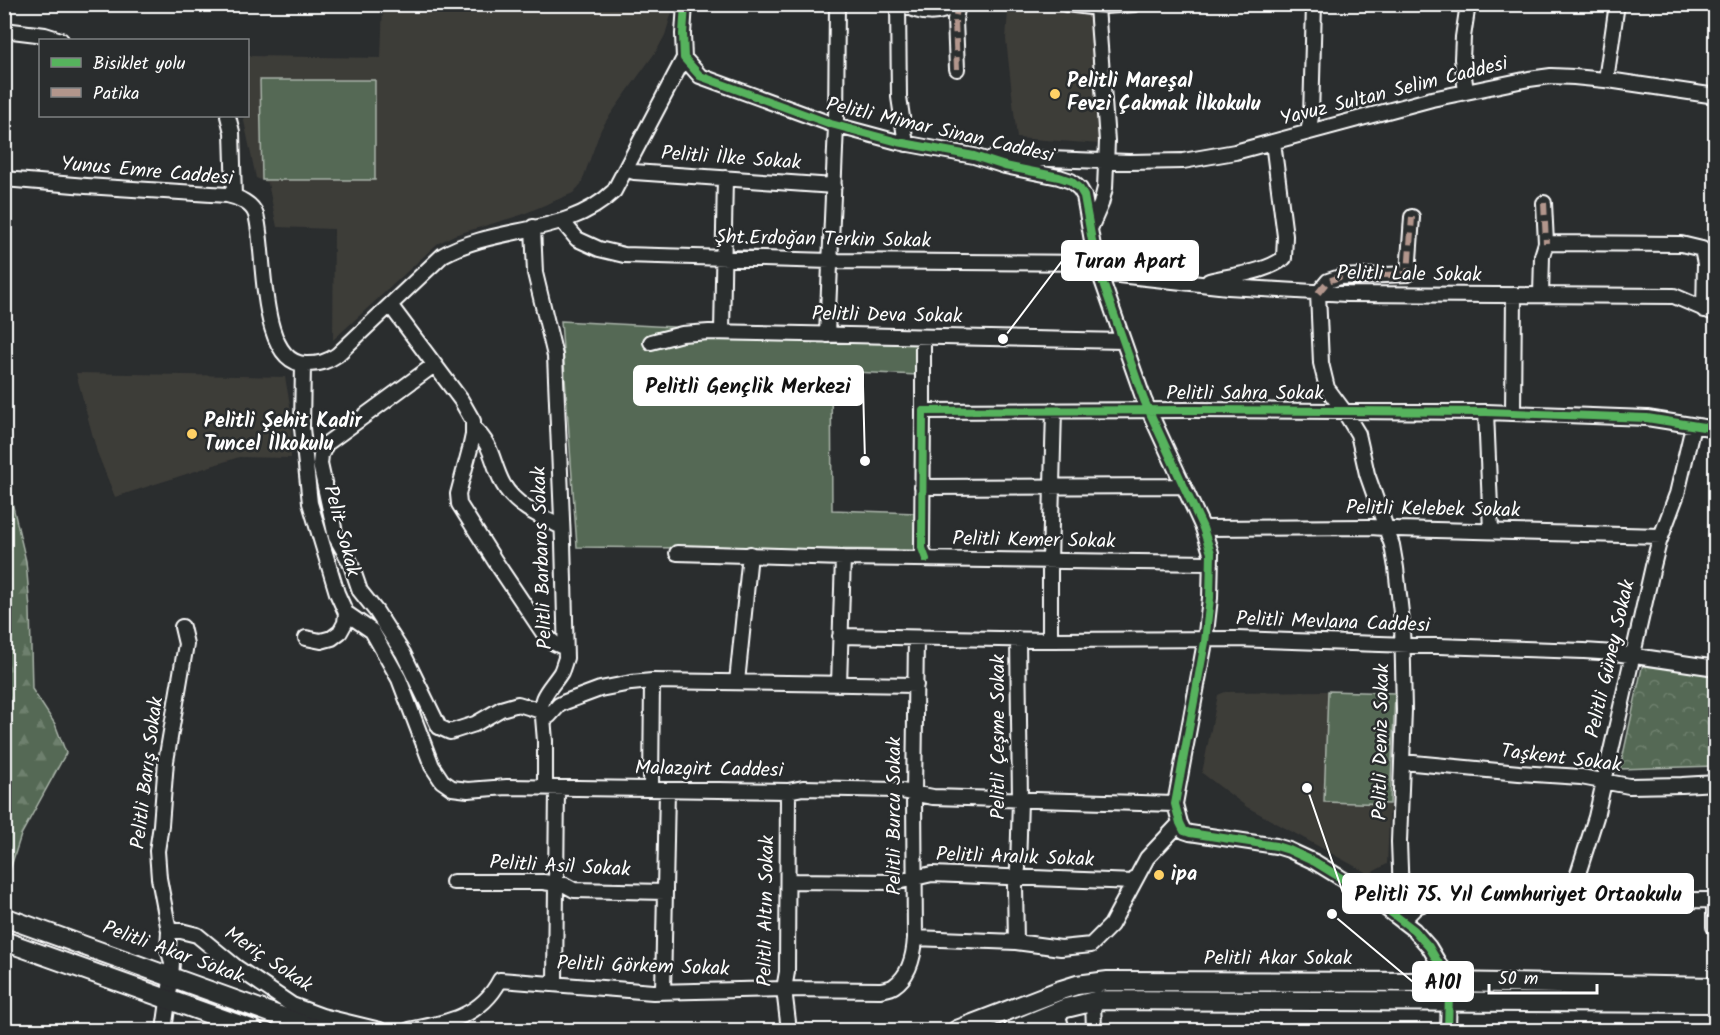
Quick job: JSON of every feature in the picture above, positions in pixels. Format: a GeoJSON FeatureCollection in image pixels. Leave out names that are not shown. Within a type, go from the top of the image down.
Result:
{"type":"FeatureCollection","features":[{"type":"Feature","properties":{"kind":"main road","name":"Pelitli Akar Sokak"},"geometry":{"type":"LineString","coordinates":[[4,917],[310,1027],[326,1030]]}},
{"type":"Feature","properties":{"kind":"main road"},"geometry":{"type":"LineString","coordinates":[[4,941],[254,1030]]}},
{"type":"Feature","properties":{"kind":"main road","name":"Pelitli Akar Sokak"},"geometry":{"type":"LineString","coordinates":[[957,1030],[1061,990],[1077,985],[1108,981],[1447,982],[1716,987]]}},
{"type":"Feature","properties":{"kind":"main road"},"geometry":{"type":"LineString","coordinates":[[1013,1030],[1057,1012],[1094,1001],[1127,999],[1716,1004]]}},
{"type":"Feature","properties":{"kind":"street"},"geometry":{"type":"LineString","coordinates":[[303,364],[320,364],[329,361],[443,255],[455,248],[472,241],[575,217],[603,202],[614,191],[684,58],[683,34],[686,4]]}},
{"type":"Feature","properties":{"kind":"street"},"geometry":{"type":"LineString","coordinates":[[827,334],[836,126],[837,4]]}},
{"type":"Feature","properties":{"kind":"street"},"geometry":{"type":"LineString","coordinates":[[898,4],[899,97],[906,144]]}},
{"type":"Feature","properties":{"kind":"street"},"geometry":{"type":"LineString","coordinates":[[905,4],[917,11],[933,13],[945,11],[957,4]]}},
{"type":"Feature","properties":{"kind":"street"},"geometry":{"type":"LineString","coordinates":[[957,4],[955,20],[957,69]]}},
{"type":"Feature","properties":{"kind":"street"},"geometry":{"type":"LineString","coordinates":[[1066,4],[1097,7],[1135,4]]}},
{"type":"Feature","properties":{"kind":"street"},"geometry":{"type":"LineString","coordinates":[[1308,132],[1311,117],[1314,4]]}},
{"type":"Feature","properties":{"kind":"street"},"geometry":{"type":"LineString","coordinates":[[1466,92],[1462,59],[1468,4]]}},
{"type":"Feature","properties":{"kind":"street"},"geometry":{"type":"LineString","coordinates":[[1606,80],[1617,4]]}},
{"type":"Feature","properties":{"kind":"street"},"geometry":{"type":"LineString","coordinates":[[1090,229],[1105,188],[1107,141],[1097,7]]}},
{"type":"Feature","properties":{"kind":"street"},"geometry":{"type":"LineString","coordinates":[[4,30],[45,35],[58,39]]}},
{"type":"Feature","properties":{"kind":"street","name":"Pelitli Mimar Sinan Caddesi"},"geometry":{"type":"LineString","coordinates":[[684,58],[700,76],[836,126],[906,144],[974,156],[1005,166],[1059,177],[1080,189],[1084,196],[1098,268],[1148,410],[1209,545],[1210,598],[1205,639],[1175,804],[1180,823]]}},
{"type":"Feature","properties":{"kind":"street","name":"Yavuz Sultan Selim Caddesi"},"geometry":{"type":"LineString","coordinates":[[974,156],[1157,162],[1183,160],[1235,152],[1432,99],[1551,76],[1606,80],[1716,96]]}},
{"type":"Feature","properties":{"kind":"street"},"geometry":{"type":"LineString","coordinates":[[228,117],[232,132],[234,196]]}},
{"type":"Feature","properties":{"kind":"street"},"geometry":{"type":"LineString","coordinates":[[1198,284],[1264,268],[1284,258],[1284,236],[1272,142]]}},
{"type":"Feature","properties":{"kind":"street","name":"Pelitli İlke Sokak"},"geometry":{"type":"LineString","coordinates":[[626,169],[634,172],[834,186]]}},
{"type":"Feature","properties":{"kind":"street"},"geometry":{"type":"LineString","coordinates":[[722,332],[725,178]]}},
{"type":"Feature","properties":{"kind":"street","name":"Yunus Emre Caddesi"},"geometry":{"type":"LineString","coordinates":[[4,179],[234,196],[242,200],[256,214],[270,325],[282,351],[290,359],[303,364]]}},
{"type":"Feature","properties":{"kind":"street"},"geometry":{"type":"LineString","coordinates":[[1541,295],[1542,256],[1546,243],[1544,203]]}},
{"type":"Feature","properties":{"kind":"street"},"geometry":{"type":"LineString","coordinates":[[1318,293],[1328,281],[1340,277],[1408,274],[1412,217]]}},
{"type":"Feature","properties":{"kind":"street","name":"Şht.Erdoğan Terkin Sokak"},"geometry":{"type":"LineString","coordinates":[[562,221],[577,239],[599,249],[624,255],[1098,268]]}},
{"type":"Feature","properties":{"kind":"street","name":"Pelitli Barbaros Sokak"},"geometry":{"type":"LineString","coordinates":[[532,227],[535,273],[555,356],[566,658],[562,670],[542,698],[542,714]]}},
{"type":"Feature","properties":{"kind":"street"},"geometry":{"type":"LineString","coordinates":[[1546,243],[1681,244],[1702,249],[1710,312]]}},
{"type":"Feature","properties":{"kind":"street","name":"Pelitli Lale Sokak"},"geometry":{"type":"LineString","coordinates":[[1098,268],[1198,284],[1318,293],[1674,296],[1710,312]]}},
{"type":"Feature","properties":{"kind":"street","name":"Pelitli Deniz Sokak"},"geometry":{"type":"LineString","coordinates":[[1318,293],[1321,363],[1327,388],[1358,434],[1367,474],[1392,544],[1396,568],[1402,622],[1403,762],[1399,842],[1402,921]]}},
{"type":"Feature","properties":{"kind":"street"},"geometry":{"type":"LineString","coordinates":[[1513,413],[1514,295]]}},
{"type":"Feature","properties":{"kind":"street"},"geometry":{"type":"LineString","coordinates":[[390,305],[468,410],[473,421],[470,449],[458,494],[459,504],[544,634],[554,643],[565,648]]}},
{"type":"Feature","properties":{"kind":"street","name":"Pelitli Deva Sokak"},"geometry":{"type":"LineString","coordinates":[[651,342],[682,334],[722,332],[1123,341]]}},
{"type":"Feature","properties":{"kind":"street"},"geometry":{"type":"LineString","coordinates":[[923,337],[921,548],[926,559]]}},
{"type":"Feature","properties":{"kind":"street","name":"Pelit Sokak"},"geometry":{"type":"LineString","coordinates":[[303,364],[302,428],[310,503],[337,593],[346,613]]}},
{"type":"Feature","properties":{"kind":"street"},"geometry":{"type":"LineString","coordinates":[[434,365],[326,444],[320,464],[336,537],[350,562],[360,591],[403,653],[439,727],[450,732],[475,723],[501,709],[518,704],[549,716],[559,705],[600,689],[652,681],[916,685]]}},
{"type":"Feature","properties":{"kind":"street"},"geometry":{"type":"LineString","coordinates":[[1050,640],[1054,410]]}},
{"type":"Feature","properties":{"kind":"street","name":"Pelitli Sahra Sokak"},"geometry":{"type":"LineString","coordinates":[[922,411],[1486,412],[1647,418],[1716,429]]}},
{"type":"Feature","properties":{"kind":"street"},"geometry":{"type":"LineString","coordinates":[[1486,412],[1491,531]]}},
{"type":"Feature","properties":{"kind":"street","name":"Pelitli Güney Sokak"},"geometry":{"type":"LineString","coordinates":[[1569,902],[1596,818],[1653,566],[1677,494],[1693,426]]}},
{"type":"Feature","properties":{"kind":"street"},"geometry":{"type":"LineString","coordinates":[[473,427],[491,450],[504,485],[513,498],[541,517],[562,527]]}},
{"type":"Feature","properties":{"kind":"street"},"geometry":{"type":"LineString","coordinates":[[922,487],[1182,486]]}},
{"type":"Feature","properties":{"kind":"street","name":"Pelitli Kelebek Sokak"},"geometry":{"type":"LineString","coordinates":[[1203,528],[1371,527],[1661,537]]}},
{"type":"Feature","properties":{"kind":"street","name":"Pelitli Kemer Sokak"},"geometry":{"type":"LineString","coordinates":[[677,553],[843,558],[1211,563]]}},
{"type":"Feature","properties":{"kind":"street"},"geometry":{"type":"LineString","coordinates":[[737,682],[750,554]]}},
{"type":"Feature","properties":{"kind":"street"},"geometry":{"type":"LineString","coordinates":[[839,684],[843,558]]}},
{"type":"Feature","properties":{"kind":"street"},"geometry":{"type":"LineString","coordinates":[[306,638],[321,642],[332,638],[340,632],[345,623],[346,613]]}},
{"type":"Feature","properties":{"kind":"street","name":"Malazgirt Caddesi"},"geometry":{"type":"LineString","coordinates":[[346,613],[372,631],[399,679],[428,756],[442,781],[452,788],[468,790],[487,787],[788,792],[803,788],[896,790],[933,797],[1175,804]]}},
{"type":"Feature","properties":{"kind":"street","name":"Pelitli Barış Sokak"},"geometry":{"type":"LineString","coordinates":[[164,1030],[172,962],[168,950],[169,931],[159,878],[157,851],[166,761],[186,644],[182,627]]}},
{"type":"Feature","properties":{"kind":"street","name":"Pelitli Mevlana Caddesi"},"geometry":{"type":"LineString","coordinates":[[840,636],[1050,640],[1205,639],[1584,651],[1716,669]]}},
{"type":"Feature","properties":{"kind":"street","name":"Pelitli Burcu Sokak"},"geometry":{"type":"LineString","coordinates":[[893,987],[903,977],[909,965],[914,952],[915,938],[916,638]]}},
{"type":"Feature","properties":{"kind":"street","name":"Pelitli Çeşme Sokak"},"geometry":{"type":"LineString","coordinates":[[1016,942],[1015,886],[1018,868],[1020,800],[1018,639]]}},
{"type":"Feature","properties":{"kind":"street"},"geometry":{"type":"LineString","coordinates":[[651,789],[652,681]]}},
{"type":"Feature","properties":{"kind":"street"},"geometry":{"type":"LineString","coordinates":[[542,714],[551,788],[556,884],[555,984]]}},
{"type":"Feature","properties":{"kind":"street","name":"Taşkent Sokak"},"geometry":{"type":"LineString","coordinates":[[1403,762],[1581,777],[1629,786],[1682,786],[1716,783]]}},
{"type":"Feature","properties":{"kind":"street"},"geometry":{"type":"LineString","coordinates":[[663,992],[668,789]]}},
{"type":"Feature","properties":{"kind":"street","name":"Pelitli Altın Sokak"},"geometry":{"type":"LineString","coordinates":[[788,792],[787,972],[784,989],[789,1030]]}},
{"type":"Feature","properties":{"kind":"street"},"geometry":{"type":"LineString","coordinates":[[915,938],[1016,942],[1061,948],[1091,945],[1111,925],[1147,858],[1180,823],[1184,831],[1190,833],[1276,846],[1315,861],[1367,894],[1414,930],[1425,942],[1444,972],[1449,1003],[1448,1030]]}},
{"type":"Feature","properties":{"kind":"street","name":"Pelitli Aralık Sokak"},"geometry":{"type":"LineString","coordinates":[[788,881],[897,882],[932,874],[1134,882]]}},
{"type":"Feature","properties":{"kind":"street","name":"Pelitli Asil Sokak"},"geometry":{"type":"LineString","coordinates":[[453,882],[543,882],[565,885],[574,890],[665,892]]}},
{"type":"Feature","properties":{"kind":"street"},"geometry":{"type":"LineString","coordinates":[[1402,921],[1417,906],[1430,902],[1715,900],[1714,927]]}},
{"type":"Feature","properties":{"kind":"street","name":"Meriç Sokak"},"geometry":{"type":"LineString","coordinates":[[169,931],[197,935],[236,967],[292,1005],[322,1016],[381,1030]]}},
{"type":"Feature","properties":{"kind":"street","name":"Pelitli Görkem Sokak"},"geometry":{"type":"LineString","coordinates":[[409,1030],[448,1022],[472,1011],[484,1003],[500,980],[663,992],[784,989],[880,990],[893,987]]}},
{"type":"Feature","properties":{"kind":"street"},"geometry":{"type":"LineString","coordinates":[[1094,1001],[1094,1030]]}},
{"type":"Feature","properties":{"kind":"street"},"geometry":{"type":"LineString","coordinates":[[1057,1012],[1062,1030]]}},
{"type":"Feature","properties":{"kind":"shaded area","name":"Pelitli Mareşal Fevzi Çakmak İlkokulu"},"geometry":{"type":"Polygon","coordinates":[[[1006,4],[1091,9],[1101,144],[1017,138],[1006,39],[1008,11],[1006,4]]]}},
{"type":"Feature","properties":{"kind":"shaded area"},"geometry":{"type":"Polygon","coordinates":[[[383,5],[674,5],[665,35],[657,50],[601,129],[581,184],[573,193],[521,215],[454,235],[437,244],[333,340],[334,229],[277,227],[268,183],[256,178],[243,117],[249,117],[249,56],[381,58],[383,5]]]}},
{"type":"Feature","properties":{"kind":"shaded area","name":"Pelitli Şehit Kadir Tuncel İlkokulu"},"geometry":{"type":"Polygon","coordinates":[[[76,373],[285,377],[292,416],[291,458],[239,457],[115,497],[97,452],[76,373]]]}},
{"type":"Feature","properties":{"kind":"shaded area"},"geometry":{"type":"Polygon","coordinates":[[[1225,692],[1395,693],[1387,864],[1369,874],[1247,807],[1202,773],[1218,695],[1225,692]]]}},
{"type":"Feature","properties":{"kind":"green space"},"geometry":{"type":"Polygon","coordinates":[[[260,80],[375,80],[375,180],[262,180],[260,80]]]}},
{"type":"Feature","properties":{"kind":"green space"},"geometry":{"type":"Polygon","coordinates":[[[561,321],[919,340],[918,375],[831,371],[832,510],[916,513],[919,550],[577,547],[561,321]]]}},
{"type":"Feature","properties":{"kind":"green space"},"geometry":{"type":"Polygon","coordinates":[[[5,473],[26,561],[32,689],[55,724],[66,753],[21,835],[5,885],[5,473]]]}},
{"type":"Feature","properties":{"kind":"green space"},"geometry":{"type":"Polygon","coordinates":[[[1643,663],[1715,676],[1715,766],[1620,769],[1643,663]]]}},
{"type":"Feature","properties":{"kind":"green space"},"geometry":{"type":"Polygon","coordinates":[[[1328,691],[1395,693],[1390,804],[1324,802],[1328,691]]]}},
{"type":"Feature","properties":{"kind":"marked path"},"geometry":{"type":"LineString","coordinates":[[957,69],[955,20],[958,4]]}},
{"type":"Feature","properties":{"kind":"marked path"},"geometry":{"type":"LineString","coordinates":[[1544,203],[1546,243]]}},
{"type":"Feature","properties":{"kind":"marked path"},"geometry":{"type":"LineString","coordinates":[[1318,293],[1328,281],[1340,277],[1408,274],[1412,217]]}},
{"type":"Feature","properties":{"kind":"cycle path"},"geometry":{"type":"LineString","coordinates":[[685,4],[684,58],[700,76],[831,124],[898,142],[974,156],[1005,166],[1059,177],[1071,181],[1080,189],[1084,196],[1096,263],[1144,400],[1203,528],[1211,553],[1210,598],[1205,642],[1175,804],[1180,823],[1184,831],[1190,833],[1289,850],[1315,862],[1367,894],[1414,930],[1429,947],[1444,972],[1449,992],[1448,1030]]}},
{"type":"Feature","properties":{"kind":"cycle path"},"geometry":{"type":"LineString","coordinates":[[926,559],[922,548],[923,411],[1486,412],[1647,418],[1716,429]]}},
{"type":"Feature","properties":{"kind":"place","name":"Pelitli Mareşal Fevzi Çakmak İlkokulu"},"geometry":{"type":"Point","coordinates":[1055,94]}},
{"type":"Feature","properties":{"kind":"place","name":"Turan Apart"},"geometry":{"type":"Point","coordinates":[1003,339]}},
{"type":"Feature","properties":{"kind":"place","name":"Pelitli Şehit Kadir Tuncel İlkokulu"},"geometry":{"type":"Point","coordinates":[192,434]}},
{"type":"Feature","properties":{"kind":"place","name":"Pelitli Gençlik Merkezi"},"geometry":{"type":"Point","coordinates":[865,461]}},
{"type":"Feature","properties":{"kind":"place","name":"Pelitli 75. Yıl Cumhuriyet Ortaokulu"},"geometry":{"type":"Point","coordinates":[1307,788]}},
{"type":"Feature","properties":{"kind":"place","name":"ipa"},"geometry":{"type":"Point","coordinates":[1159,875]}},
{"type":"Feature","properties":{"kind":"place","name":"A101"},"geometry":{"type":"Point","coordinates":[1332,914]}}]}
